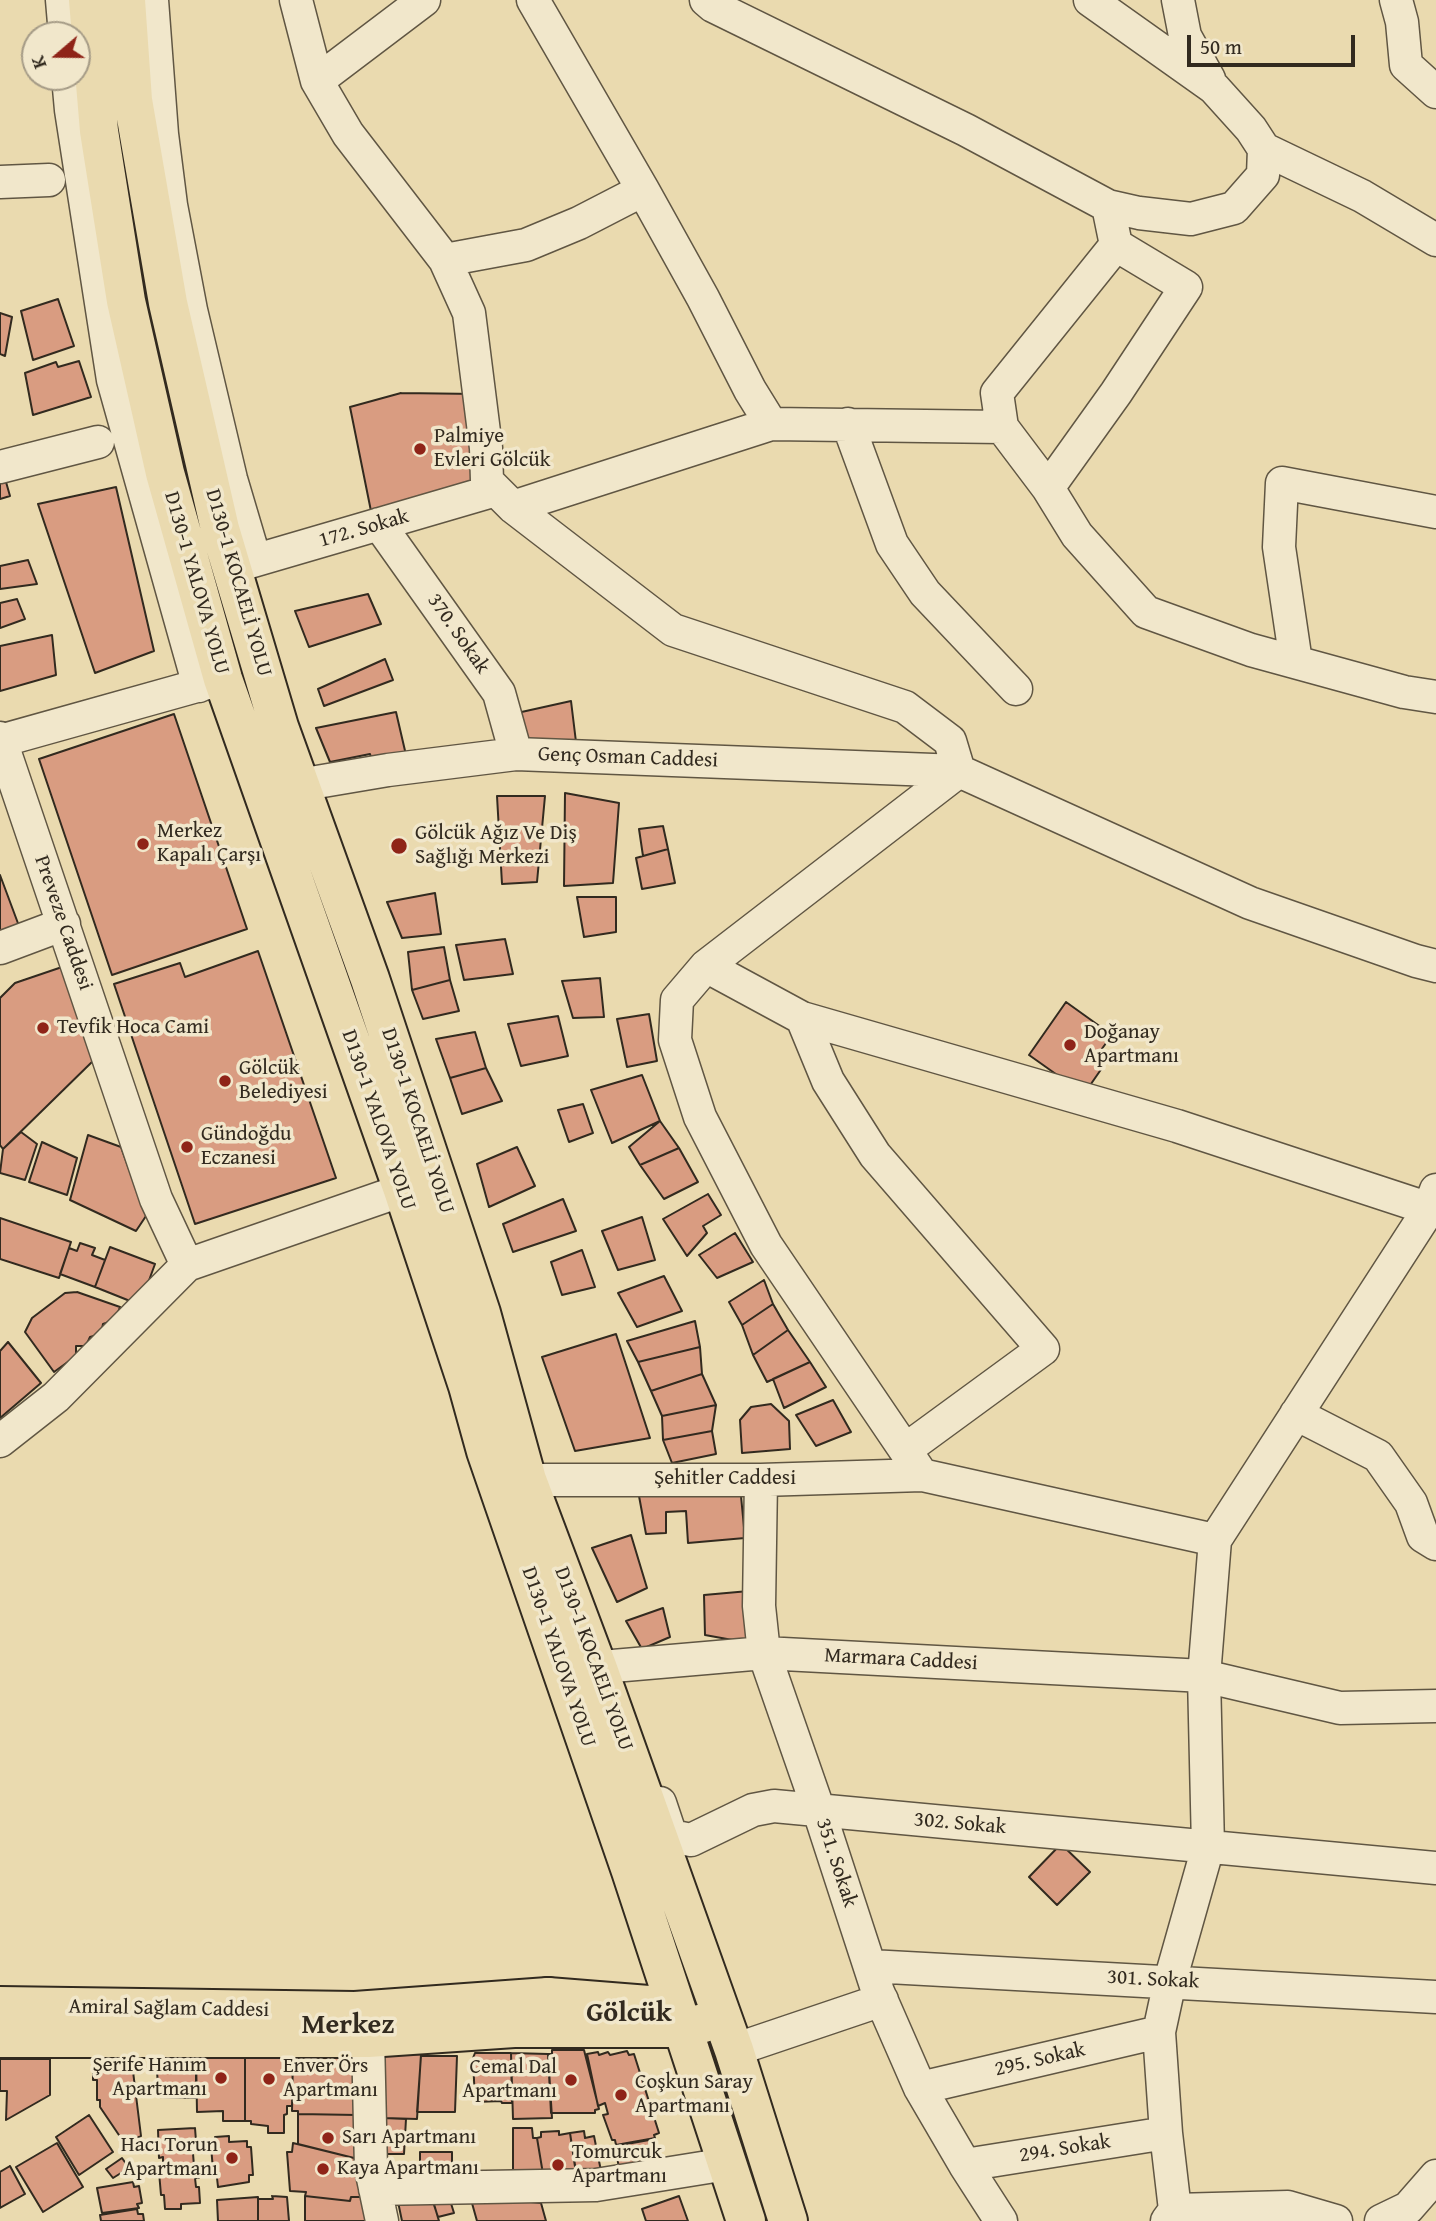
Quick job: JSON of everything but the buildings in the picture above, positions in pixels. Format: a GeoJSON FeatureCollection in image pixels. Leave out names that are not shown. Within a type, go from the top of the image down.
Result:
{"type":"FeatureCollection","features":[{"type":"Feature","properties":{"kind":"main road","name":"D130-1 YALOVA YOLU"},"geometry":{"type":"LineString","coordinates":[[88,0],[99,131],[125,300],[211,682],[403,1190],[468,1387],[486,1451],[631,1871],[746,2221]]}},
{"type":"Feature","properties":{"kind":"main road","name":"D130-1 KOCAELİ YOLU"},"geometry":{"type":"LineString","coordinates":[[126,0],[133,100],[168,303],[220,529],[243,564],[279,727],[370,979],[481,1313],[527,1480],[606,1667],[788,2221]]}},
{"type":"Feature","properties":{"kind":"main road"},"geometry":{"type":"LineString","coordinates":[[548,1997],[615,1982],[630,1976],[658,1956]]}},
{"type":"Feature","properties":{"kind":"main road"},"geometry":{"type":"LineString","coordinates":[[548,1997],[678,2018],[724,2022]]}},
{"type":"Feature","properties":{"kind":"main road","name":"Amiral Sağlam Caddesi"},"geometry":{"type":"LineString","coordinates":[[0,2006],[355,2011],[548,1997]]}},
{"type":"Feature","properties":{"kind":"main road","name":"Amiral Sağlam Caddesi"},"geometry":{"type":"LineString","coordinates":[[0,2038],[368,2038],[678,2018]]}},
{"type":"Feature","properties":{"kind":"street"},"geometry":{"type":"LineString","coordinates":[[62,0],[64,21]]}},
{"type":"Feature","properties":{"kind":"street"},"geometry":{"type":"LineString","coordinates":[[152,0],[162,134],[171,205],[191,310],[230,479],[243,564]]}},
{"type":"Feature","properties":{"kind":"street"},"geometry":{"type":"LineString","coordinates":[[296,0],[317,80],[348,134],[445,260],[469,313],[486,448],[487,481],[505,498],[673,630],[905,706],[950,741],[959,771],[1250,903],[1436,966]]}},
{"type":"Feature","properties":{"kind":"street"},"geometry":{"type":"LineString","coordinates":[[317,80],[424,0]]}},
{"type":"Feature","properties":{"kind":"street"},"geometry":{"type":"LineString","coordinates":[[533,0],[704,298],[750,390],[771,424]]}},
{"type":"Feature","properties":{"kind":"street"},"geometry":{"type":"LineString","coordinates":[[706,0],[713,6],[966,130],[1108,206],[1139,213],[1191,219],[1234,208],[1263,175],[1265,149]]}},
{"type":"Feature","properties":{"kind":"street"},"geometry":{"type":"LineString","coordinates":[[1090,0],[1214,88],[1265,149],[1362,196],[1436,240]]}},
{"type":"Feature","properties":{"kind":"street"},"geometry":{"type":"LineString","coordinates":[[1178,0],[1185,36],[1214,88]]}},
{"type":"Feature","properties":{"kind":"street"},"geometry":{"type":"LineString","coordinates":[[1396,0],[1402,22],[1406,65],[1436,92]]}},
{"type":"Feature","properties":{"kind":"street"},"geometry":{"type":"LineString","coordinates":[[0,740],[211,682],[113,380],[69,91]]}},
{"type":"Feature","properties":{"kind":"street"},"geometry":{"type":"LineString","coordinates":[[0,182],[49,180]]}},
{"type":"Feature","properties":{"kind":"street"},"geometry":{"type":"LineString","coordinates":[[445,260],[526,245],[579,223],[643,190]]}},
{"type":"Feature","properties":{"kind":"street"},"geometry":{"type":"LineString","coordinates":[[1048,488],[1116,393],[1186,287],[1116,245],[1108,206]]}},
{"type":"Feature","properties":{"kind":"street"},"geometry":{"type":"LineString","coordinates":[[1116,245],[996,393],[1002,427],[1048,488],[1077,534],[1146,612],[1251,650],[1404,692],[1436,696]]}},
{"type":"Feature","properties":{"kind":"street","name":"172. Sokak"},"geometry":{"type":"LineString","coordinates":[[243,564],[379,524],[505,498],[771,424],[1002,427]]}},
{"type":"Feature","properties":{"kind":"street"},"geometry":{"type":"LineString","coordinates":[[848,424],[892,544],[925,593],[1016,689]]}},
{"type":"Feature","properties":{"kind":"street"},"geometry":{"type":"LineString","coordinates":[[0,467],[98,442]]}},
{"type":"Feature","properties":{"kind":"street"},"geometry":{"type":"LineString","coordinates":[[1296,662],[1279,547],[1282,484],[1436,512]]}},
{"type":"Feature","properties":{"kind":"street","name":"370. Sokak"},"geometry":{"type":"LineString","coordinates":[[379,524],[499,693],[516,754]]}},
{"type":"Feature","properties":{"kind":"street","name":"Preveze Caddesi"},"geometry":{"type":"LineString","coordinates":[[0,740],[156,1199],[187,1265]]}},
{"type":"Feature","properties":{"kind":"street","name":"Genç Osman Caddesi"},"geometry":{"type":"LineString","coordinates":[[299,785],[388,770],[516,754],[959,771]]}},
{"type":"Feature","properties":{"kind":"street"},"geometry":{"type":"LineString","coordinates":[[802,1018],[828,1081],[875,1155],[1042,1349],[913,1462],[766,1245],[700,1117],[675,1040],[677,1000],[706,966],[959,771]]}},
{"type":"Feature","properties":{"kind":"street"},"geometry":{"type":"LineString","coordinates":[[0,948],[64,924]]}},
{"type":"Feature","properties":{"kind":"street"},"geometry":{"type":"LineString","coordinates":[[706,966],[802,1018],[1434,1203],[1215,1540],[1205,1676],[1208,1847],[1170,1981],[1159,2032],[1171,2216],[1292,2214],[1336,2221]]}},
{"type":"Feature","properties":{"kind":"street"},"geometry":{"type":"LineString","coordinates":[[0,1441],[56,1397],[187,1265],[403,1190]]}},
{"type":"Feature","properties":{"kind":"street"},"geometry":{"type":"LineString","coordinates":[[1296,1414],[1378,1456],[1411,1503],[1423,1535],[1436,1544]]}},
{"type":"Feature","properties":{"kind":"street","name":"Şehitler Caddesi"},"geometry":{"type":"LineString","coordinates":[[527,1480],[761,1480],[913,1462],[1215,1540]]}},
{"type":"Feature","properties":{"kind":"street","name":"351. Sokak"},"geometry":{"type":"LineString","coordinates":[[761,1480],[759,1606],[764,1653],[882,2000],[920,2088],[996,2216]]}},
{"type":"Feature","properties":{"kind":"street","name":"Marmara Caddesi"},"geometry":{"type":"LineString","coordinates":[[606,1667],[764,1653],[1205,1676],[1339,1708],[1436,1706]]}},
{"type":"Feature","properties":{"kind":"street","name":"302. Sokak"},"geometry":{"type":"LineString","coordinates":[[606,1667],[671,1836],[691,1840],[753,1810],[774,1806],[1436,1868]]}},
{"type":"Feature","properties":{"kind":"street","name":"301. Sokak"},"geometry":{"type":"LineString","coordinates":[[870,1966],[1436,1997]]}},
{"type":"Feature","properties":{"kind":"street"},"geometry":{"type":"LineString","coordinates":[[724,2022],[882,2000]]}},
{"type":"Feature","properties":{"kind":"street","name":"295. Sokak"},"geometry":{"type":"LineString","coordinates":[[920,2088],[1159,2032]]}},
{"type":"Feature","properties":{"kind":"street"},"geometry":{"type":"LineString","coordinates":[[368,2038],[371,2169],[382,2221]]}},
{"type":"Feature","properties":{"kind":"street","name":"294. Sokak"},"geometry":{"type":"LineString","coordinates":[[964,2165],[1166,2133]]}},
{"type":"Feature","properties":{"kind":"street"},"geometry":{"type":"LineString","coordinates":[[375,2189],[596,2185],[727,2164]]}},
{"type":"Feature","properties":{"kind":"street"},"geometry":{"type":"LineString","coordinates":[[1381,2221],[1408,2208],[1436,2176]]}},
{"type":"Feature","properties":{"kind":"place","name":"Palmiye Evleri Gölcük"},"geometry":{"type":"Point","coordinates":[420,449]}},
{"type":"Feature","properties":{"kind":"place","name":"Merkez Kapalı Çarşı"},"geometry":{"type":"Point","coordinates":[143,844]}},
{"type":"Feature","properties":{"kind":"place","name":"Gölcük Ağız Ve Diş Sağlığı Merkezi"},"geometry":{"type":"Point","coordinates":[399,846]}},
{"type":"Feature","properties":{"kind":"place","name":"Tevfik Hoca Cami"},"geometry":{"type":"Point","coordinates":[43,1028]}},
{"type":"Feature","properties":{"kind":"place","name":"Doğanay Apartmanı"},"geometry":{"type":"Point","coordinates":[1070,1045]}},
{"type":"Feature","properties":{"kind":"place","name":"Gölcük Belediyesi"},"geometry":{"type":"Point","coordinates":[225,1081]}},
{"type":"Feature","properties":{"kind":"place","name":"Gündoğdu Eczanesi"},"geometry":{"type":"Point","coordinates":[187,1147]}},
{"type":"Feature","properties":{"kind":"place","name":"Şerife Hanım Apartmanı"},"geometry":{"type":"Point","coordinates":[221,2078]}},
{"type":"Feature","properties":{"kind":"place","name":"Enver Örs Apartmanı"},"geometry":{"type":"Point","coordinates":[269,2079]}},
{"type":"Feature","properties":{"kind":"place","name":"Cemal Dal Apartmanı"},"geometry":{"type":"Point","coordinates":[571,2080]}},
{"type":"Feature","properties":{"kind":"place","name":"Coşkun Saray Apartmanı"},"geometry":{"type":"Point","coordinates":[621,2095]}},
{"type":"Feature","properties":{"kind":"place","name":"Sarı Apartmanı"},"geometry":{"type":"Point","coordinates":[328,2138]}},
{"type":"Feature","properties":{"kind":"place","name":"Hacı Torun Apartmanı"},"geometry":{"type":"Point","coordinates":[232,2158]}},
{"type":"Feature","properties":{"kind":"place","name":"Tomurcuk Apartmanı"},"geometry":{"type":"Point","coordinates":[558,2165]}},
{"type":"Feature","properties":{"kind":"place","name":"Kaya Apartmanı"},"geometry":{"type":"Point","coordinates":[323,2169]}},
{"type":"Feature","properties":{"kind":"district","name":"Gölcük"},"geometry":{"type":"Point","coordinates":[629,2014]}},
{"type":"Feature","properties":{"kind":"district","name":"Merkez"},"geometry":{"type":"Point","coordinates":[348,2026]}}]}
